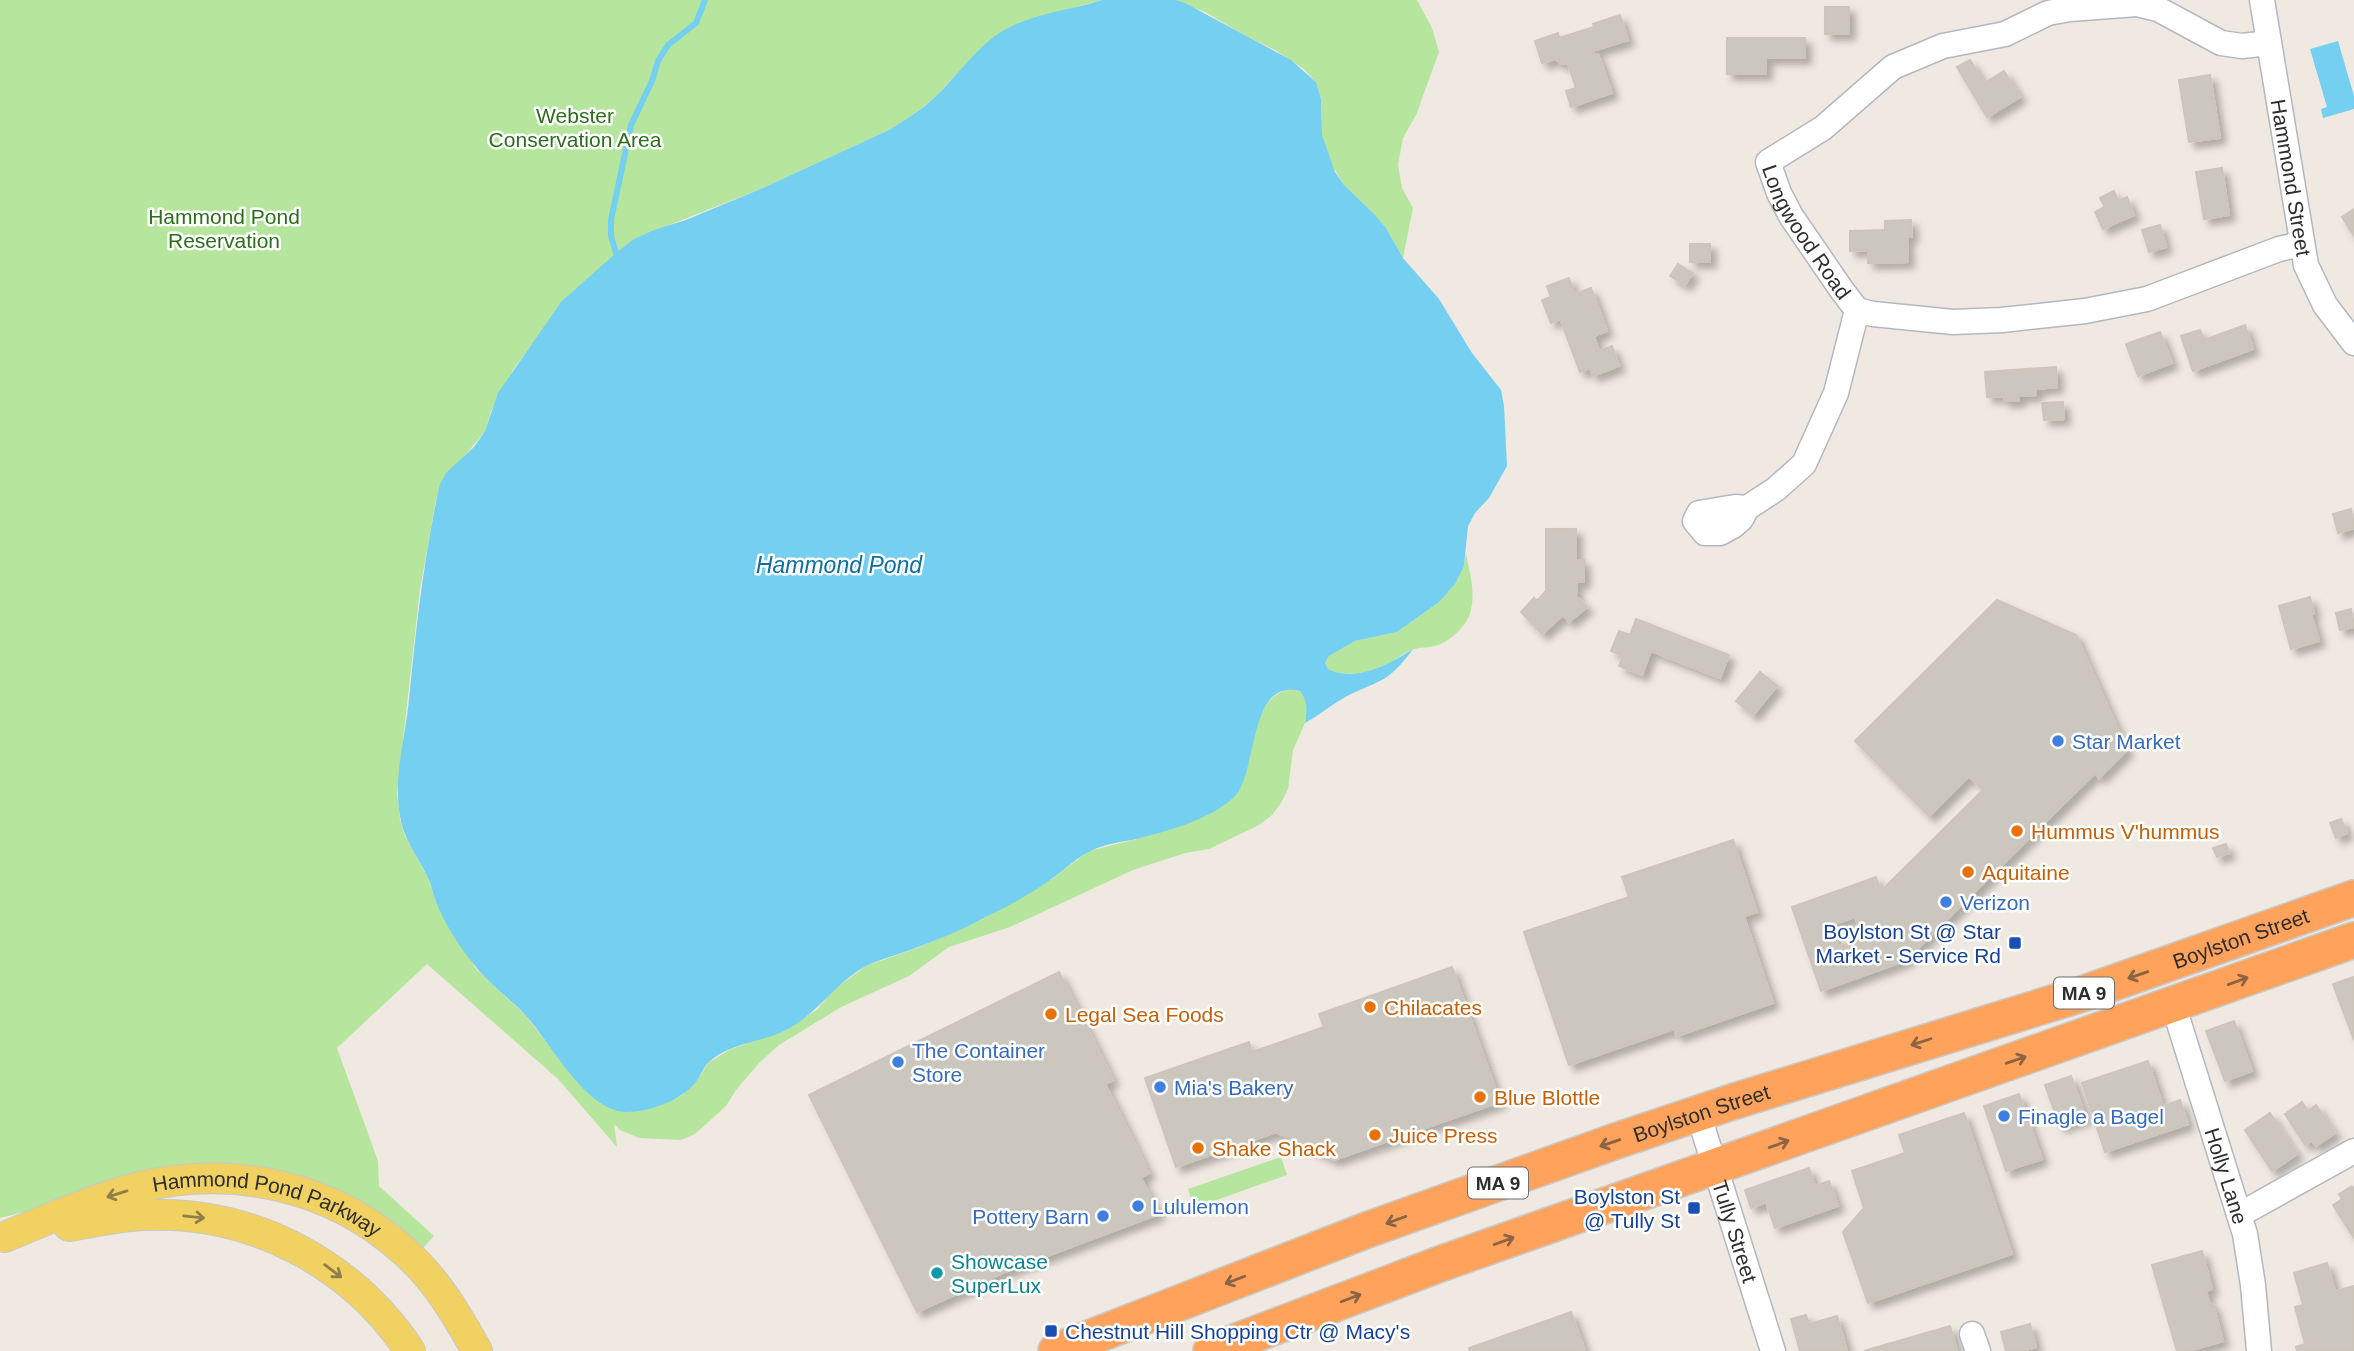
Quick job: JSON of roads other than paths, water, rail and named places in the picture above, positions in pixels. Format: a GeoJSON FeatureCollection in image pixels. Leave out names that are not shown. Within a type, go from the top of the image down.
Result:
{"type":"FeatureCollection","features":[{"type":"Feature","properties":{"kind":"highway","name":"Boylston Street"},"geometry":{"type":"LineString","coordinates":[[1056,1351],[1367,1230],[1698,1113],[2070,998],[2354,898]]}},
{"type":"Feature","properties":{"kind":"highway","name":"Boylston Street"},"geometry":{"type":"LineString","coordinates":[[1211,1351],[1440,1264],[2354,940]]}},
{"type":"Feature","properties":{"kind":"main road","name":"Hammond Pond Parkway"},"geometry":{"type":"LineString","coordinates":[[3,1237],[93,1202],[157,1184],[222,1178],[281,1186],[316,1196],[348,1211],[379,1230],[406,1252],[447,1301],[477,1351]]}},
{"type":"Feature","properties":{"kind":"main road","name":"Hammond Pond Parkway"},"geometry":{"type":"LineString","coordinates":[[3,1237],[110,1218],[144,1215],[212,1219],[247,1228],[295,1247],[332,1269],[380,1313],[410,1351]]}},
{"type":"Feature","properties":{"kind":"street","name":"Hammond Street"},"geometry":{"type":"LineString","coordinates":[[2264,1],[2306,265],[2314,285],[2339,326],[2354,343]]}},
{"type":"Feature","properties":{"kind":"street","name":"Longwood Road"},"geometry":{"type":"LineString","coordinates":[[2269,43],[2242,46],[2221,43],[2158,9],[2137,4],[2116,4],[2048,13],[2006,34],[1943,46],[1893,68],[1823,128],[1769,162],[1775,184],[1791,216],[1857,310],[1902,318],[1953,322],[2085,311],[2147,299],[2279,249],[2301,244]]}},
{"type":"Feature","properties":{"kind":"street"},"geometry":{"type":"LineString","coordinates":[[1747,508],[1776,489],[1804,464],[1836,393],[1857,310]]}},
{"type":"Feature","properties":{"kind":"street","name":"Holly Lane"},"geometry":{"type":"LineString","coordinates":[[2173,1004],[2249,1253],[2259,1351]]}},
{"type":"Feature","properties":{"kind":"street","name":"Tully Street"},"geometry":{"type":"LineString","coordinates":[[1698,1113],[1773,1351]]}},
{"type":"Feature","properties":{"kind":"street"},"geometry":{"type":"LineString","coordinates":[[2239,1215],[2354,1151]]}},
{"type":"Feature","properties":{"kind":"water","name":"Hammond Pond"},"geometry":{"type":"Polygon","coordinates":[[[1102,0],[1176,0],[1185,3],[1291,60],[1316,82],[1321,99],[1322,135],[1335,172],[1386,228],[1403,258],[1439,299],[1472,353],[1501,390],[1507,466],[1489,498],[1475,513],[1468,526],[1464,566],[1455,584],[1439,602],[1397,632],[1355,641],[1329,656],[1325,663],[1328,669],[1338,673],[1361,673],[1383,666],[1413,649],[1397,668],[1377,683],[1342,699],[1305,723],[1306,706],[1300,691],[1283,691],[1270,699],[1256,731],[1241,787],[1223,806],[1172,829],[1095,849],[1034,891],[967,927],[866,966],[845,980],[809,1015],[788,1029],[717,1055],[707,1064],[698,1080],[674,1099],[636,1111],[611,1109],[584,1089],[527,1017],[478,970],[443,918],[429,880],[402,825],[398,801],[399,772],[421,592],[440,484],[446,473],[474,447],[485,431],[498,393],[561,302],[634,239],[765,187],[889,130],[932,100],[979,50],[998,34],[1031,19],[1102,0]]]}},
{"type":"Feature","properties":{"kind":"water"},"geometry":{"type":"Polygon","coordinates":[[[2338,41],[2354,96],[2354,109],[2323,118],[2321,109],[2327,107],[2310,49],[2338,41]]]}},
{"type":"Feature","properties":{"kind":"waterway"},"geometry":{"type":"LineString","coordinates":[[616,253],[611,236],[611,220],[631,125],[652,81],[658,61],[668,45],[696,23],[705,0]]}},
{"type":"Feature","properties":{"kind":"place","name":"Star Market"},"geometry":{"type":"Point","coordinates":[2058,741]}},
{"type":"Feature","properties":{"kind":"place","name":"Hummus V'hummus"},"geometry":{"type":"Point","coordinates":[2017,831]}},
{"type":"Feature","properties":{"kind":"place","name":"Aquitaine"},"geometry":{"type":"Point","coordinates":[1968,872]}},
{"type":"Feature","properties":{"kind":"place","name":"Verizon"},"geometry":{"type":"Point","coordinates":[1946,902]}},
{"type":"Feature","properties":{"kind":"place","name":"Boylston St @ Star Market - Service Rd"},"geometry":{"type":"Point","coordinates":[2015,943]}},
{"type":"Feature","properties":{"kind":"place","name":"Chilacates"},"geometry":{"type":"Point","coordinates":[1370,1007]}},
{"type":"Feature","properties":{"kind":"place","name":"Legal Sea Foods"},"geometry":{"type":"Point","coordinates":[1051,1014]}},
{"type":"Feature","properties":{"kind":"place","name":"The Container Store"},"geometry":{"type":"Point","coordinates":[898,1062]}},
{"type":"Feature","properties":{"kind":"place","name":"Mia's Bakery"},"geometry":{"type":"Point","coordinates":[1160,1087]}},
{"type":"Feature","properties":{"kind":"place","name":"Blue Blottle"},"geometry":{"type":"Point","coordinates":[1480,1097]}},
{"type":"Feature","properties":{"kind":"place","name":"Finagle a Bagel"},"geometry":{"type":"Point","coordinates":[2004,1116]}},
{"type":"Feature","properties":{"kind":"place","name":"Juice Press"},"geometry":{"type":"Point","coordinates":[1375,1135]}},
{"type":"Feature","properties":{"kind":"place","name":"Shake Shack"},"geometry":{"type":"Point","coordinates":[1198,1148]}},
{"type":"Feature","properties":{"kind":"place","name":"Lululemon"},"geometry":{"type":"Point","coordinates":[1138,1206]}},
{"type":"Feature","properties":{"kind":"place","name":"Boylston St @ Tully St"},"geometry":{"type":"Point","coordinates":[1694,1208]}},
{"type":"Feature","properties":{"kind":"place","name":"Pottery Barn"},"geometry":{"type":"Point","coordinates":[1103,1216]}},
{"type":"Feature","properties":{"kind":"place","name":"Showcase SuperLux"},"geometry":{"type":"Point","coordinates":[937,1273]}},
{"type":"Feature","properties":{"kind":"place","name":"Chestnut Hill Shopping Ctr @ Macy's"},"geometry":{"type":"Point","coordinates":[1051,1331]}},
{"type":"Feature","properties":{"kind":"park label","name":"Webster Conservation Area"},"geometry":{"type":"Point","coordinates":[575,127]}},
{"type":"Feature","properties":{"kind":"park label","name":"Hammond Pond Reservation"},"geometry":{"type":"Point","coordinates":[224,228]}}]}
